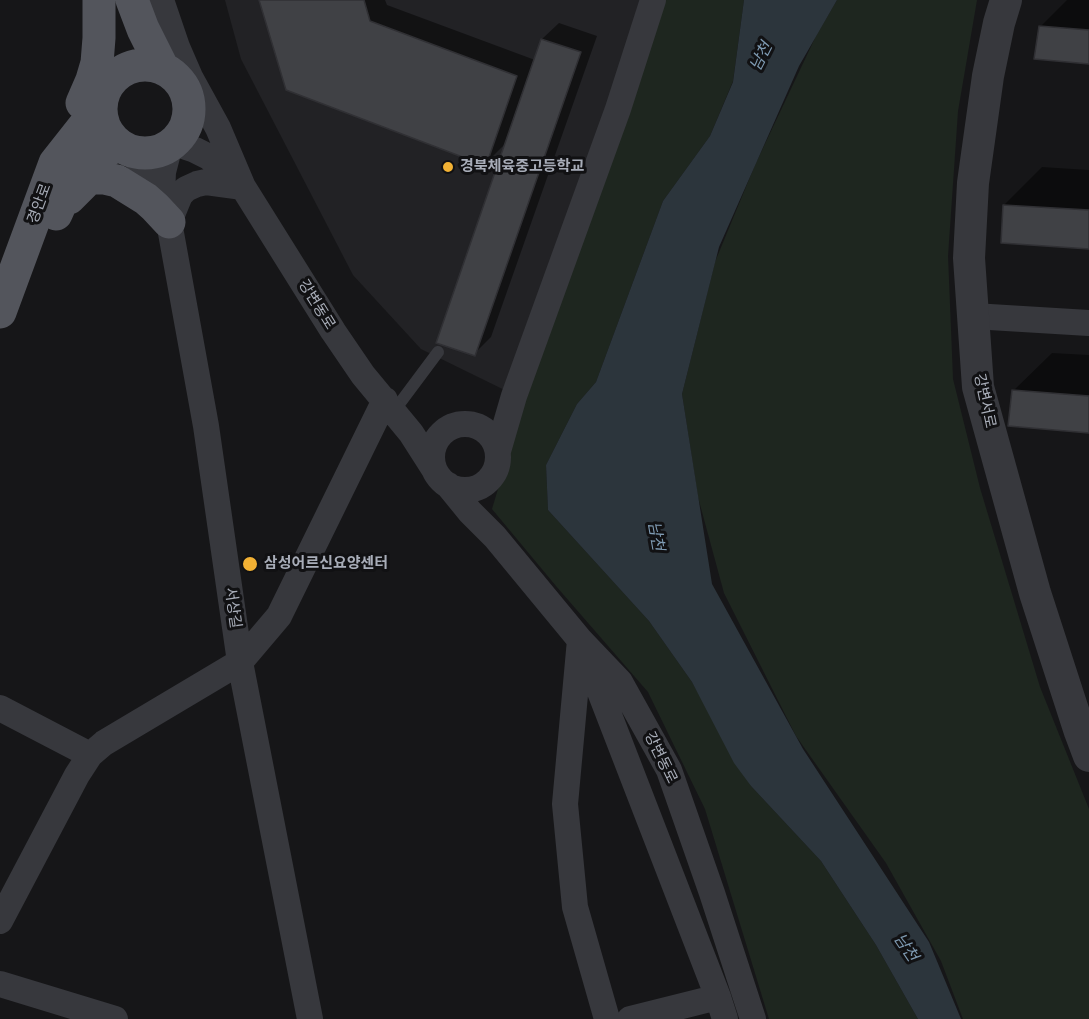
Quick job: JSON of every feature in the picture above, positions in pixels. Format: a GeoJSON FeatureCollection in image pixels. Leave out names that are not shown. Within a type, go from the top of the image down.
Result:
{"type":"FeatureCollection","features":[{"type":"Feature","properties":{"kind":"main road","name":"경안로"},"geometry":{"type":"LineString","coordinates":[[101,0],[114,40],[115,62],[105,93],[101,121],[107,135],[125,149],[147,154],[162,151],[172,144]]}},
{"type":"Feature","properties":{"kind":"main road"},"geometry":{"type":"LineString","coordinates":[[55,163],[92,80],[97,63],[101,0]]}},
{"type":"Feature","properties":{"kind":"main road"},"geometry":{"type":"LineString","coordinates":[[132,0],[143,29],[163,69],[175,77],[184,88],[189,102],[189,117],[184,131],[172,144]]}},
{"type":"Feature","properties":{"kind":"main road","name":"경안로"},"geometry":{"type":"LineString","coordinates":[[0,314],[55,163],[121,71],[135,65],[149,65],[163,69]]}},
{"type":"Feature","properties":{"kind":"main road","name":"경안로"},"geometry":{"type":"LineString","coordinates":[[0,314],[31,269],[72,178],[92,158],[125,149]]}},
{"type":"Feature","properties":{"kind":"main road"},"geometry":{"type":"LineString","coordinates":[[57,211],[87,180],[104,177],[146,199],[155,207],[165,209]]}},
{"type":"Feature","properties":{"kind":"street","name":"강변동로"},"geometry":{"type":"LineString","coordinates":[[161,0],[190,77],[218,128],[243,187],[333,331],[363,375],[392,409],[441,477],[470,512],[495,537],[580,640],[620,682],[669,770],[753,1019]]}},
{"type":"Feature","properties":{"kind":"street","name":"강변동로"},"geometry":{"type":"LineString","coordinates":[[495,537],[488,519],[488,481],[495,472],[498,451],[514,396],[618,109],[653,0]]}},
{"type":"Feature","properties":{"kind":"street","name":"강변서로"},"geometry":{"type":"LineString","coordinates":[[1006,0],[988,76],[973,183],[969,258],[978,387],[1035,593],[1089,756]]}},
{"type":"Feature","properties":{"kind":"street","name":"강변동로"},"geometry":{"type":"LineString","coordinates":[[189,102],[227,152]]}},
{"type":"Feature","properties":{"kind":"street","name":"강변동로"},"geometry":{"type":"LineString","coordinates":[[172,144],[195,150],[209,158],[243,187]]}},
{"type":"Feature","properties":{"kind":"street"},"geometry":{"type":"LineString","coordinates":[[165,209],[163,172],[172,144]]}},
{"type":"Feature","properties":{"kind":"street"},"geometry":{"type":"LineString","coordinates":[[125,149],[146,170],[165,209]]}},
{"type":"Feature","properties":{"kind":"street"},"geometry":{"type":"LineString","coordinates":[[165,209],[186,189],[197,184],[206,182],[243,187]]}},
{"type":"Feature","properties":{"kind":"street","name":"서상길"},"geometry":{"type":"LineString","coordinates":[[165,209],[206,426],[240,663],[310,1019]]}},
{"type":"Feature","properties":{"kind":"street"},"geometry":{"type":"LineString","coordinates":[[973,316],[1089,323]]}},
{"type":"Feature","properties":{"kind":"street"},"geometry":{"type":"LineString","coordinates":[[488,481],[469,490],[458,489],[441,477],[432,458],[433,447],[438,437],[446,429],[484,418],[514,396]]}},
{"type":"Feature","properties":{"kind":"street"},"geometry":{"type":"LineString","coordinates":[[0,921],[77,775],[90,755],[104,743],[240,663],[279,616],[392,409],[437,424],[478,426],[494,440],[498,451]]}},
{"type":"Feature","properties":{"kind":"street"},"geometry":{"type":"LineString","coordinates":[[580,640],[721,1008],[630,1019]]}},
{"type":"Feature","properties":{"kind":"street"},"geometry":{"type":"LineString","coordinates":[[580,640],[565,804],[575,907],[607,1019]]}},
{"type":"Feature","properties":{"kind":"street"},"geometry":{"type":"LineString","coordinates":[[0,708],[90,755]]}},
{"type":"Feature","properties":{"kind":"street"},"geometry":{"type":"LineString","coordinates":[[0,984],[115,1019]]}},
{"type":"Feature","properties":{"kind":"lane"},"geometry":{"type":"LineString","coordinates":[[392,409],[438,351]]}},
{"type":"Feature","properties":{"kind":"shaded area","name":"경북체육중고등학교"},"geometry":{"type":"Polygon","coordinates":[[[225,0],[653,0],[525,400],[421,349],[353,275],[241,59],[225,0]]]}},
{"type":"Feature","properties":{"kind":"shaded area"},"geometry":{"type":"Polygon","coordinates":[[[653,0],[744,0],[733,81],[710,136],[663,201],[596,382],[577,404],[546,465],[548,510],[649,621],[692,682],[751,786],[821,861],[876,945],[918,1019],[769,1019],[705,809],[648,692],[492,509],[653,0]]]}},
{"type":"Feature","properties":{"kind":"shaded area"},"geometry":{"type":"Polygon","coordinates":[[[837,0],[977,0],[958,111],[948,256],[953,379],[980,488],[1040,687],[1089,809],[1089,1019],[963,1019],[941,961],[886,863],[796,736],[724,593],[698,497],[682,394],[715,262],[755,165],[816,36],[837,0]]]}},
{"type":"Feature","properties":{"kind":"water","name":"남천"},"geometry":{"type":"Polygon","coordinates":[[[744,0],[837,0],[799,66],[719,247],[682,394],[712,584],[803,749],[929,942],[961,1019],[918,1019],[876,945],[821,861],[751,786],[734,763],[692,682],[649,621],[548,510],[546,465],[577,404],[596,382],[663,201],[710,136],[733,82],[744,0]]]}},
{"type":"Feature","properties":{"kind":"building"},"geometry":{"type":"Polygon","coordinates":[[[259,0],[364,0],[370,21],[517,76],[486,166],[286,90],[259,0]]]}},
{"type":"Feature","properties":{"kind":"building"},"geometry":{"type":"Polygon","coordinates":[[[1039,26],[1089,30],[1089,64],[1034,59],[1039,26]]]}},
{"type":"Feature","properties":{"kind":"building"},"geometry":{"type":"Polygon","coordinates":[[[541,39],[581,52],[475,356],[436,343],[541,39]]]}},
{"type":"Feature","properties":{"kind":"building"},"geometry":{"type":"Polygon","coordinates":[[[1003,205],[1089,210],[1089,249],[1001,243],[1003,205]]]}},
{"type":"Feature","properties":{"kind":"building"},"geometry":{"type":"Polygon","coordinates":[[[1012,390],[1089,396],[1089,433],[1008,426],[1012,390]]]}},
{"type":"Feature","properties":{"kind":"place","name":"경북체육중고등학교"},"geometry":{"type":"Point","coordinates":[448,167]}},
{"type":"Feature","properties":{"kind":"place","name":"삼성어르신요양센터"},"geometry":{"type":"Point","coordinates":[250,564]}}]}
